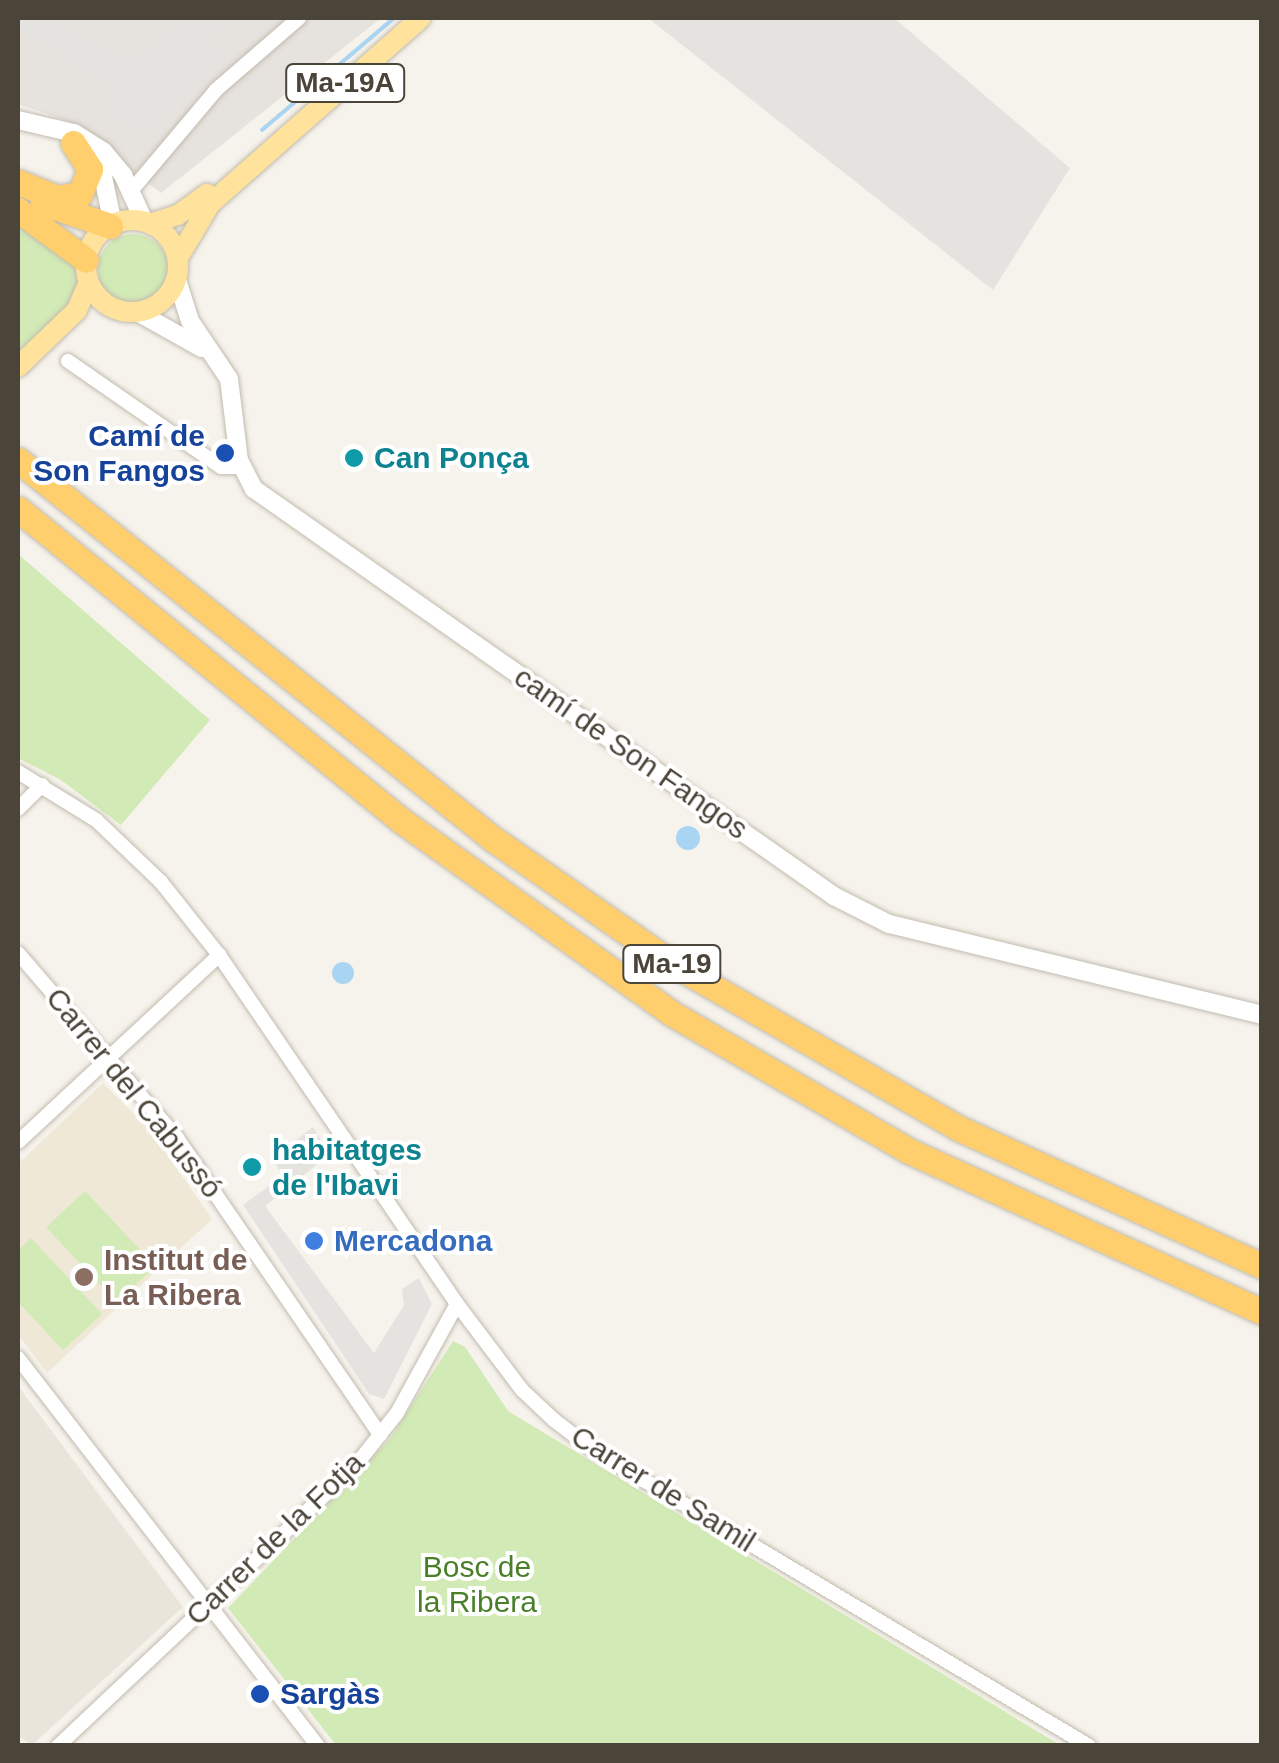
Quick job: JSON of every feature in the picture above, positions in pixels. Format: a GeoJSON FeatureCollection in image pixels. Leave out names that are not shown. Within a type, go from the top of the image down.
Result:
{"type":"FeatureCollection","features":[{"type":"Feature","properties":{"kind":"highway"},"geometry":{"type":"LineString","coordinates":[[18,185],[57,198],[80,194],[90,169],[73,142]]}},
{"type":"Feature","properties":{"kind":"highway"},"geometry":{"type":"LineString","coordinates":[[18,185],[111,225]]}},
{"type":"Feature","properties":{"kind":"highway"},"geometry":{"type":"LineString","coordinates":[[18,210],[87,272]]}},
{"type":"Feature","properties":{"kind":"highway"},"geometry":{"type":"LineString","coordinates":[[18,446],[52,485]]}},
{"type":"Feature","properties":{"kind":"highway","name":"Ma-19"},"geometry":{"type":"LineString","coordinates":[[18,460],[465,817],[673,964],[958,1128],[1262,1266]]}},
{"type":"Feature","properties":{"kind":"highway","name":"Ma-19"},"geometry":{"type":"LineString","coordinates":[[19,511],[402,821],[655,1003],[907,1150],[1262,1312]]}},
{"type":"Feature","properties":{"kind":"main road","name":"Ma-19A"},"geometry":{"type":"LineString","coordinates":[[177,269],[199,216],[269,149],[421,18]]}},
{"type":"Feature","properties":{"kind":"main road","name":"Ma-19A"},"geometry":{"type":"LineString","coordinates":[[147,223],[184,211],[269,149]]}},
{"type":"Feature","properties":{"kind":"main road"},"geometry":{"type":"LineString","coordinates":[[18,367],[77,310],[87,272],[111,225],[147,223],[168,238],[177,269],[165,299],[139,312],[116,310],[43,345]]}},
{"type":"Feature","properties":{"kind":"main road"},"geometry":{"type":"LineString","coordinates":[[87,272],[116,310]]}},
{"type":"Feature","properties":{"kind":"street"},"geometry":{"type":"LineString","coordinates":[[131,191],[216,90],[300,18]]}},
{"type":"Feature","properties":{"kind":"street"},"geometry":{"type":"LineString","coordinates":[[19,120],[94,144],[131,191],[147,223]]}},
{"type":"Feature","properties":{"kind":"street"},"geometry":{"type":"LineString","coordinates":[[19,120],[73,142],[102,172],[111,225]]}},
{"type":"Feature","properties":{"kind":"street"},"geometry":{"type":"LineString","coordinates":[[177,269],[187,315],[218,360],[231,388],[240,467]]}},
{"type":"Feature","properties":{"kind":"street"},"geometry":{"type":"LineString","coordinates":[[139,312],[177,329],[218,360]]}},
{"type":"Feature","properties":{"kind":"street","name":"camí de Son Fangos"},"geometry":{"type":"LineString","coordinates":[[68,361],[221,467],[240,467],[267,498],[834,896],[889,924],[1262,1015]]}},
{"type":"Feature","properties":{"kind":"street","name":"Carrer de Samil"},"geometry":{"type":"LineString","coordinates":[[18,772],[96,820],[135,857],[219,955],[457,1304],[522,1390],[593,1450],[1089,1746]]}},
{"type":"Feature","properties":{"kind":"street"},"geometry":{"type":"LineString","coordinates":[[18,809],[42,785]]}},
{"type":"Feature","properties":{"kind":"street","name":"Carrer del Cabussó"},"geometry":{"type":"LineString","coordinates":[[18,953],[177,1138],[380,1436]]}},
{"type":"Feature","properties":{"kind":"street"},"geometry":{"type":"LineString","coordinates":[[18,1142],[219,955]]}},
{"type":"Feature","properties":{"kind":"street","name":"Carrer de la Fotja"},"geometry":{"type":"LineString","coordinates":[[58,1746],[380,1436],[457,1304]]}},
{"type":"Feature","properties":{"kind":"street"},"geometry":{"type":"LineString","coordinates":[[18,1358],[318,1746]]}},
{"type":"Feature","properties":{"kind":"shaded area"},"geometry":{"type":"Polygon","coordinates":[[[18,18],[381,18],[161,193],[68,121],[18,104],[18,18]]]}},
{"type":"Feature","properties":{"kind":"shaded area"},"geometry":{"type":"Polygon","coordinates":[[[18,18],[43,18],[56,26],[61,20],[116,56],[147,50],[178,18],[237,18],[210,34],[228,55],[146,138],[108,114],[109,85],[98,78],[94,83],[18,27],[18,18]]]}},
{"type":"Feature","properties":{"kind":"shaded area"},"geometry":{"type":"Polygon","coordinates":[[[648,18],[894,18],[1070,168],[993,290],[648,18]]]}},
{"type":"Feature","properties":{"kind":"shaded area","name":"Institut de La Ribera"},"geometry":{"type":"Polygon","coordinates":[[[103,1083],[149,1129],[212,1219],[47,1373],[18,1334],[18,1164],[103,1083]]]}},
{"type":"Feature","properties":{"kind":"shaded area"},"geometry":{"type":"Polygon","coordinates":[[[313,1127],[330,1154],[265,1206],[374,1353],[404,1305],[402,1289],[419,1278],[432,1304],[384,1399],[369,1394],[243,1205],[283,1176],[272,1158],[313,1127]]]}},
{"type":"Feature","properties":{"kind":"shaded area"},"geometry":{"type":"Polygon","coordinates":[[[18,1386],[183,1607],[32,1745],[18,1736],[18,1386]]]}},
{"type":"Feature","properties":{"kind":"green space"},"geometry":{"type":"Polygon","coordinates":[[[18,222],[77,267],[80,278],[67,310],[18,351],[18,222]]]}},
{"type":"Feature","properties":{"kind":"green space"},"geometry":{"type":"Polygon","coordinates":[[[133,234],[158,244],[168,269],[158,294],[133,304],[108,294],[98,269],[108,244],[133,234]]]}},
{"type":"Feature","properties":{"kind":"green space"},"geometry":{"type":"Polygon","coordinates":[[[18,554],[210,720],[121,825],[61,780],[18,758],[18,554]]]}},
{"type":"Feature","properties":{"kind":"green space"},"geometry":{"type":"Polygon","coordinates":[[[85,1191],[155,1266],[116,1302],[46,1227],[85,1191]]]}},
{"type":"Feature","properties":{"kind":"green space"},"geometry":{"type":"Polygon","coordinates":[[[31,1238],[102,1314],[63,1350],[18,1302],[18,1251],[31,1238]]]}},
{"type":"Feature","properties":{"kind":"green space","name":"Bosc de la Ribera"},"geometry":{"type":"Polygon","coordinates":[[[453,1341],[465,1347],[508,1411],[1060,1745],[336,1745],[228,1608],[389,1440],[453,1341]]]}},
{"type":"Feature","properties":{"kind":"water"},"geometry":{"type":"Polygon","coordinates":[[[688,826],[697,829],[697,847],[688,850],[679,847],[676,838],[679,829],[688,826]]]}},
{"type":"Feature","properties":{"kind":"water"},"geometry":{"type":"Polygon","coordinates":[[[343,962],[351,965],[351,981],[343,984],[335,981],[332,973],[335,965],[343,962]]]}},
{"type":"Feature","properties":{"kind":"waterway"},"geometry":{"type":"LineString","coordinates":[[262,130],[394,18]]}},
{"type":"Feature","properties":{"kind":"place","name":"Camí de Son Fangos"},"geometry":{"type":"Point","coordinates":[225,453]}},
{"type":"Feature","properties":{"kind":"place","name":"Can Ponça"},"geometry":{"type":"Point","coordinates":[354,458]}},
{"type":"Feature","properties":{"kind":"place","name":"habitatges de l'Ibavi"},"geometry":{"type":"Point","coordinates":[252,1167]}},
{"type":"Feature","properties":{"kind":"place","name":"Mercadona"},"geometry":{"type":"Point","coordinates":[314,1241]}},
{"type":"Feature","properties":{"kind":"place","name":"Institut de La Ribera"},"geometry":{"type":"Point","coordinates":[84,1277]}},
{"type":"Feature","properties":{"kind":"place","name":"Sargàs"},"geometry":{"type":"Point","coordinates":[260,1694]}}]}
